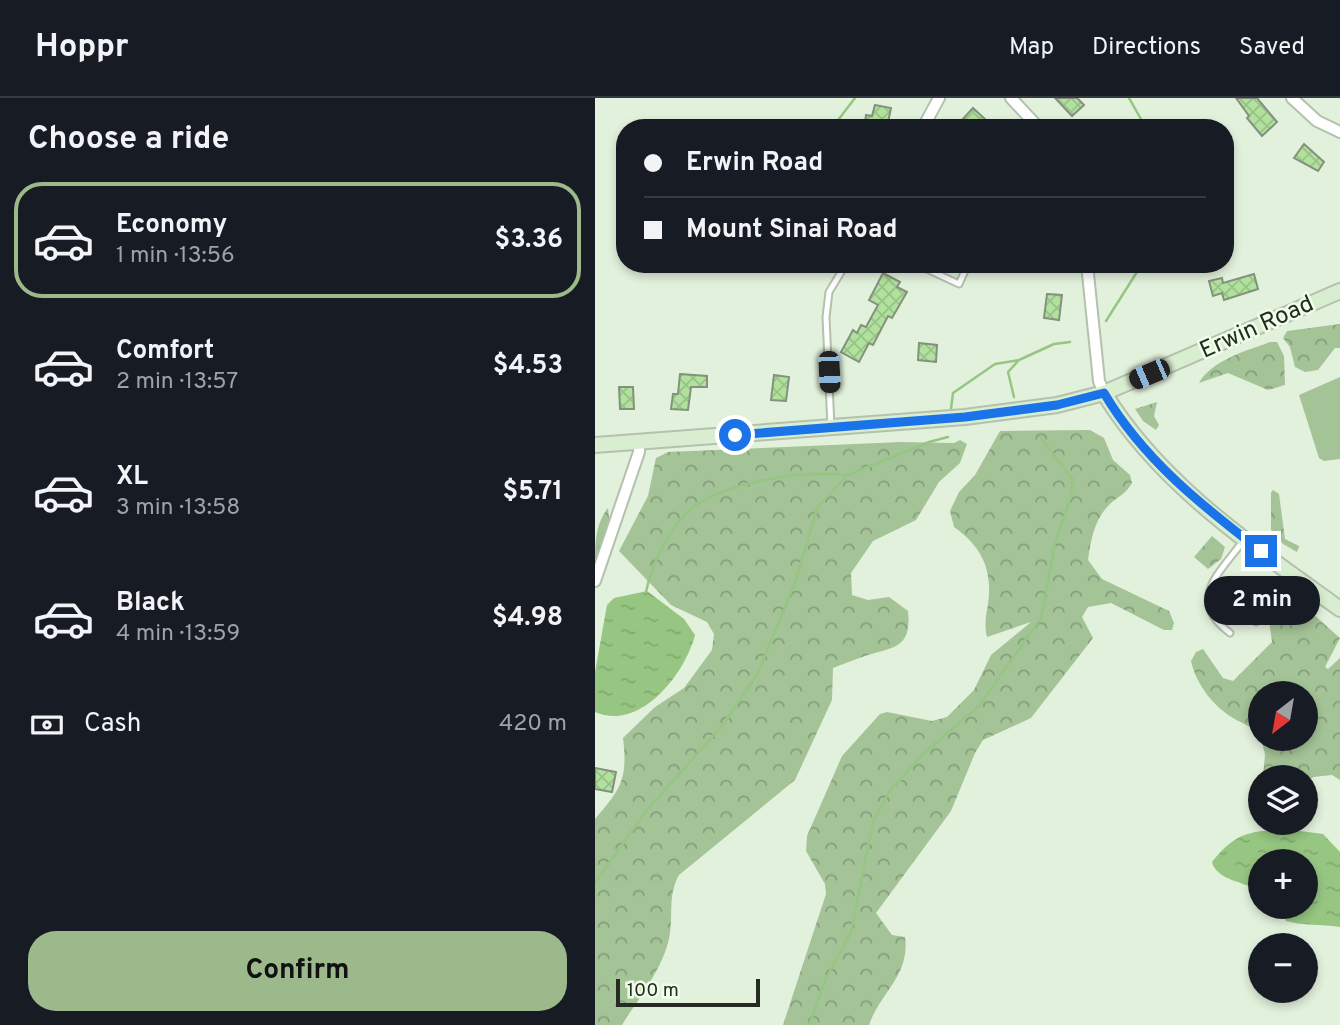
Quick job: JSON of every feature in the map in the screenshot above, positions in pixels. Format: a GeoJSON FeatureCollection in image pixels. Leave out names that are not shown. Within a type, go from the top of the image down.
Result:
{"type":"FeatureCollection","features":[{"type":"Feature","properties":{"kind":"main road","name":"Erwin Road"},"geometry":{"type":"LineString","coordinates":[[595,445],[1016,411],[1073,402],[1104,393],[1340,292]]}},
{"type":"Feature","properties":{"kind":"main road"},"geometry":{"type":"LineString","coordinates":[[1104,393],[1119,417],[1157,463],[1244,538],[1340,609]]}},
{"type":"Feature","properties":{"kind":"street"},"geometry":{"type":"LineString","coordinates":[[928,119],[939,98]]}},
{"type":"Feature","properties":{"kind":"street"},"geometry":{"type":"LineString","coordinates":[[1011,98],[1031,119]]}},
{"type":"Feature","properties":{"kind":"street"},"geometry":{"type":"LineString","coordinates":[[1291,98],[1317,121],[1340,132]]}},
{"type":"Feature","properties":{"kind":"street"},"geometry":{"type":"LineString","coordinates":[[1088,273],[1099,381],[1104,393]]}},
{"type":"Feature","properties":{"kind":"street"},"geometry":{"type":"LineString","coordinates":[[595,581],[639,452],[639,441]]}},
{"type":"Feature","properties":{"kind":"lane"},"geometry":{"type":"LineString","coordinates":[[831,427],[826,317],[829,292],[841,273]]}},
{"type":"Feature","properties":{"kind":"lane"},"geometry":{"type":"LineString","coordinates":[[935,273],[959,284],[964,273]]}},
{"type":"Feature","properties":{"kind":"lane"},"geometry":{"type":"LineString","coordinates":[[1230,633],[1212,617],[1206,598],[1211,586],[1244,538]]}},
{"type":"Feature","properties":{"kind":"lane"},"geometry":{"type":"LineString","coordinates":[[1256,622],[1288,571]]}},
{"type":"Feature","properties":{"kind":"green space"},"geometry":{"type":"Polygon","coordinates":[[[1340,324],[1340,348],[1335,348],[1318,370],[1305,372],[1295,367],[1290,347],[1283,338],[1287,331],[1340,324]]]}},
{"type":"Feature","properties":{"kind":"green space"},"geometry":{"type":"Polygon","coordinates":[[[1270,342],[1277,342],[1284,356],[1285,385],[1268,390],[1228,373],[1199,383],[1221,362],[1270,342]]]}},
{"type":"Feature","properties":{"kind":"green space"},"geometry":{"type":"Polygon","coordinates":[[[1340,377],[1340,459],[1324,461],[1319,458],[1299,395],[1340,377]]]}},
{"type":"Feature","properties":{"kind":"green space"},"geometry":{"type":"Polygon","coordinates":[[[1157,402],[1154,416],[1159,425],[1156,430],[1143,421],[1135,409],[1157,402]]]}},
{"type":"Feature","properties":{"kind":"green space"},"geometry":{"type":"Polygon","coordinates":[[[1090,430],[1104,438],[1113,460],[1130,475],[1132,483],[1106,508],[1098,521],[1088,560],[1102,579],[1169,611],[1174,623],[1172,630],[1164,630],[1111,603],[1088,607],[1082,617],[1093,638],[1031,718],[983,740],[951,811],[876,913],[892,935],[905,937],[905,951],[899,973],[869,1025],[783,1025],[826,894],[825,884],[806,851],[807,836],[842,756],[880,714],[887,712],[932,721],[947,717],[974,690],[991,655],[1031,622],[987,637],[987,569],[978,550],[954,527],[950,511],[959,492],[975,475],[1000,431],[1090,430]]]}},
{"type":"Feature","properties":{"kind":"green space"},"geometry":{"type":"Polygon","coordinates":[[[960,440],[967,444],[960,463],[939,482],[916,520],[873,541],[851,573],[852,595],[868,600],[889,597],[908,611],[904,640],[892,648],[833,668],[832,700],[795,780],[679,875],[672,897],[667,946],[657,970],[622,1025],[595,1025],[595,819],[621,783],[624,764],[623,738],[655,707],[684,688],[712,650],[714,634],[707,622],[671,605],[619,551],[648,496],[656,458],[668,452],[901,442],[954,443],[960,440]]]}},
{"type":"Feature","properties":{"kind":"green space"},"geometry":{"type":"Polygon","coordinates":[[[1273,490],[1279,494],[1285,539],[1299,546],[1297,552],[1283,544],[1271,530],[1273,490]]]}},
{"type":"Feature","properties":{"kind":"green space"},"geometry":{"type":"Polygon","coordinates":[[[608,508],[610,528],[595,567],[598,528],[608,508]]]}},
{"type":"Feature","properties":{"kind":"green space"},"geometry":{"type":"Polygon","coordinates":[[[1212,536],[1225,547],[1221,559],[1208,569],[1194,557],[1212,536]]]}},
{"type":"Feature","properties":{"kind":"green space"},"geometry":{"type":"Polygon","coordinates":[[[1286,590],[1340,638],[1325,667],[1328,669],[1340,658],[1340,780],[1332,775],[1318,776],[1318,765],[1264,765],[1264,751],[1318,751],[1318,681],[1248,681],[1248,726],[1212,701],[1193,670],[1191,661],[1196,652],[1203,649],[1223,678],[1233,681],[1272,642],[1269,620],[1286,590]]]}},
{"type":"Feature","properties":{"kind":"water"},"geometry":{"type":"Polygon","coordinates":[[[647,591],[684,619],[695,635],[690,650],[671,682],[644,707],[628,714],[612,716],[595,712],[595,672],[607,605],[614,598],[647,591]]]}},
{"type":"Feature","properties":{"kind":"water"},"geometry":{"type":"Polygon","coordinates":[[[1323,834],[1340,852],[1340,927],[1299,924],[1285,919],[1318,919],[1318,849],[1248,849],[1248,886],[1219,873],[1212,862],[1228,845],[1244,835],[1323,834]]]}},
{"type":"Feature","properties":{"kind":"building"},"geometry":{"type":"Polygon","coordinates":[[[1055,98],[1077,98],[1084,105],[1072,116],[1055,98]]]}},
{"type":"Feature","properties":{"kind":"building"},"geometry":{"type":"Polygon","coordinates":[[[1236,98],[1257,98],[1277,122],[1262,136],[1247,118],[1249,116],[1236,98]]]}},
{"type":"Feature","properties":{"kind":"building"},"geometry":{"type":"Polygon","coordinates":[[[875,105],[891,108],[889,119],[865,119],[866,115],[872,116],[875,105]]]}},
{"type":"Feature","properties":{"kind":"building"},"geometry":{"type":"Polygon","coordinates":[[[973,108],[985,119],[963,119],[973,108]]]}},
{"type":"Feature","properties":{"kind":"building"},"geometry":{"type":"Polygon","coordinates":[[[1304,144],[1324,162],[1318,171],[1294,158],[1304,144]]]}},
{"type":"Feature","properties":{"kind":"building"},"geometry":{"type":"Polygon","coordinates":[[[883,273],[900,282],[897,287],[907,292],[892,318],[888,316],[873,345],[869,343],[859,362],[841,352],[853,330],[857,333],[861,325],[866,327],[878,305],[869,300],[883,273]]]}},
{"type":"Feature","properties":{"kind":"building"},"geometry":{"type":"Polygon","coordinates":[[[1254,274],[1258,289],[1224,300],[1222,293],[1213,296],[1209,281],[1222,278],[1223,283],[1254,274]]]}},
{"type":"Feature","properties":{"kind":"building"},"geometry":{"type":"Polygon","coordinates":[[[1047,294],[1062,295],[1059,320],[1044,318],[1047,294]]]}},
{"type":"Feature","properties":{"kind":"building"},"geometry":{"type":"Polygon","coordinates":[[[919,343],[937,345],[936,362],[918,360],[919,343]]]}},
{"type":"Feature","properties":{"kind":"building"},"geometry":{"type":"Polygon","coordinates":[[[680,374],[707,376],[707,387],[691,387],[688,410],[671,409],[673,394],[678,394],[680,374]]]}},
{"type":"Feature","properties":{"kind":"building"},"geometry":{"type":"Polygon","coordinates":[[[774,375],[789,377],[786,401],[771,400],[774,375]]]}},
{"type":"Feature","properties":{"kind":"building"},"geometry":{"type":"Polygon","coordinates":[[[619,387],[633,387],[634,409],[620,409],[619,387]]]}},
{"type":"Feature","properties":{"kind":"building"},"geometry":{"type":"Polygon","coordinates":[[[595,768],[616,772],[612,792],[595,789],[595,768]]]}},
{"type":"Feature","properties":{"kind":"waterway"},"geometry":{"type":"LineString","coordinates":[[839,119],[855,98]]}},
{"type":"Feature","properties":{"kind":"waterway"},"geometry":{"type":"LineString","coordinates":[[1129,98],[1141,119]]}},
{"type":"Feature","properties":{"kind":"waterway"},"geometry":{"type":"LineString","coordinates":[[1106,321],[1136,273]]}},
{"type":"Feature","properties":{"kind":"waterway"},"geometry":{"type":"LineString","coordinates":[[951,409],[953,393],[995,364],[1019,360],[1054,344],[1070,342]]}},
{"type":"Feature","properties":{"kind":"waterway"},"geometry":{"type":"LineString","coordinates":[[1014,397],[1008,372],[1019,360]]}},
{"type":"Feature","properties":{"kind":"waterway"},"geometry":{"type":"LineString","coordinates":[[595,883],[647,810],[722,726],[757,675],[795,583],[818,506],[848,475],[948,437]]}},
{"type":"Feature","properties":{"kind":"waterway"},"geometry":{"type":"LineString","coordinates":[[809,1025],[826,978],[851,932],[873,822],[889,792],[923,754],[979,706],[1041,618],[1055,543],[1070,500],[1073,480],[1041,438]]}},
{"type":"Feature","properties":{"kind":"waterway"},"geometry":{"type":"LineString","coordinates":[[646,592],[664,544],[687,512],[696,505],[729,489],[769,479],[810,474],[847,475]]}},
{"type":"Feature","properties":{"kind":"route"},"geometry":{"type":"LineString","coordinates":[[735,435],[965,417],[1057,405],[1104,393],[1136,440],[1157,463],[1201,504],[1261,551]]}}]}
